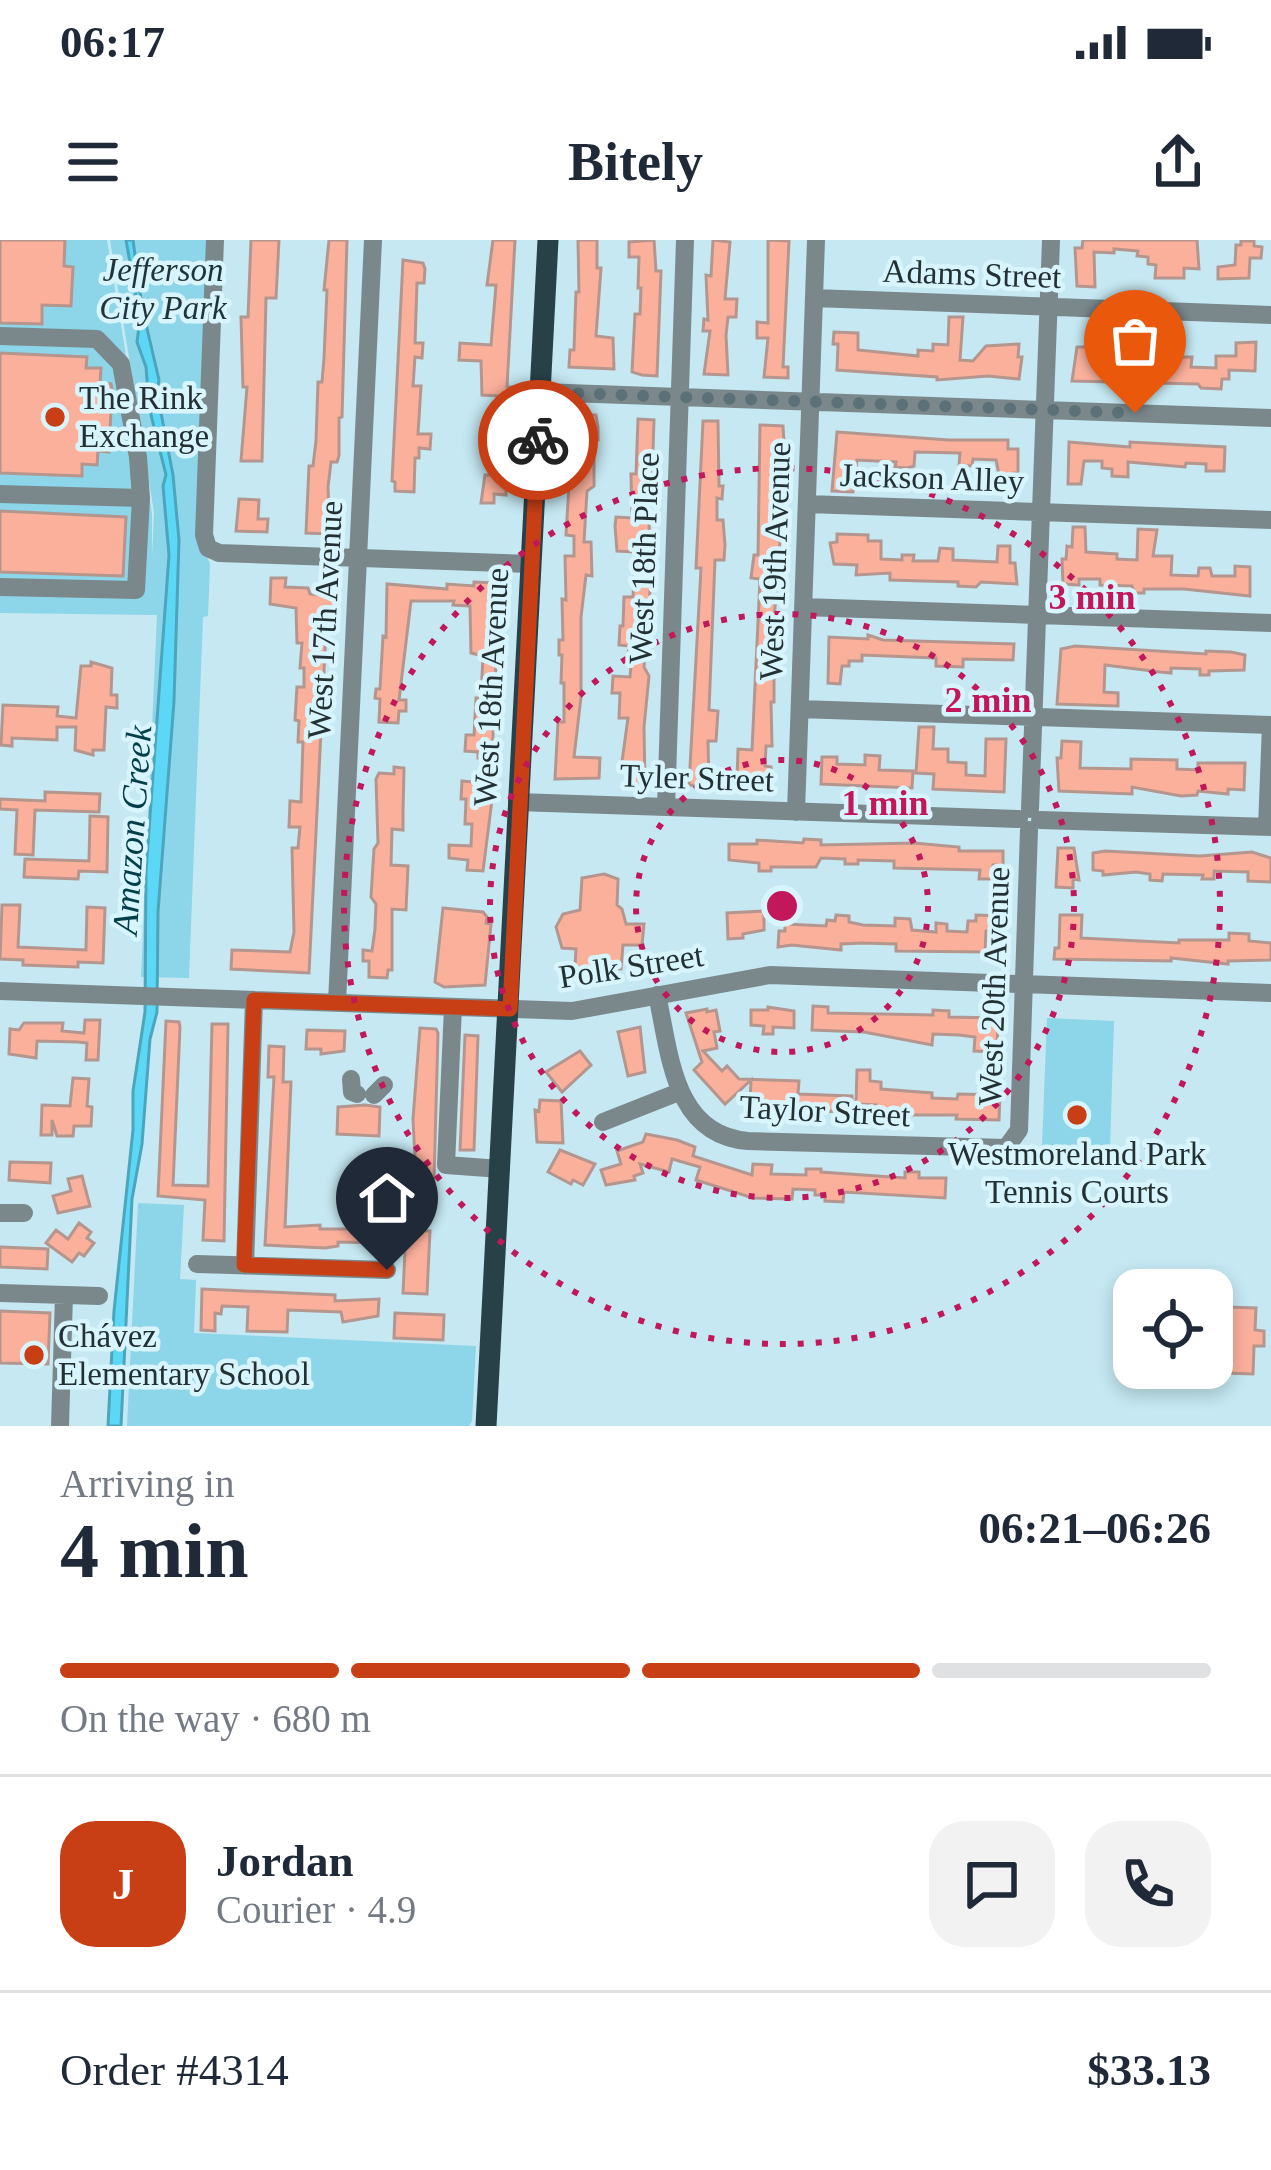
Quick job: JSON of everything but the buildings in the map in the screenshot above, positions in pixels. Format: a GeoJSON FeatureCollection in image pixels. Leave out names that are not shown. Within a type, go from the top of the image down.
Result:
{"type":"FeatureCollection","features":[{"type":"Feature","properties":{"kind":"main road","name":"West 18th Avenue"},"geometry":{"type":"LineString","coordinates":[[486,1426],[548,240]]}},
{"type":"Feature","properties":{"kind":"street"},"geometry":{"type":"LineString","coordinates":[[215,240],[204,535],[208,548],[219,553],[532,564]]}},
{"type":"Feature","properties":{"kind":"street","name":"West 17th Avenue"},"geometry":{"type":"LineString","coordinates":[[338,1003],[373,240]]}},
{"type":"Feature","properties":{"kind":"street","name":"West 18th Place"},"geometry":{"type":"LineString","coordinates":[[666,807],[685,240]]}},
{"type":"Feature","properties":{"kind":"street","name":"West 19th Avenue"},"geometry":{"type":"LineString","coordinates":[[796,812],[816,240]]}},
{"type":"Feature","properties":{"kind":"street","name":"West 20th Avenue"},"geometry":{"type":"LineString","coordinates":[[1013,1143],[1019,1130],[1051,240]]}},
{"type":"Feature","properties":{"kind":"street","name":"Adams Street"},"geometry":{"type":"LineString","coordinates":[[814,298],[1271,315]]}},
{"type":"Feature","properties":{"kind":"street"},"geometry":{"type":"LineString","coordinates":[[0,336],[97,339],[110,348],[121,364],[141,498],[136,590],[0,586]]}},
{"type":"Feature","properties":{"kind":"street"},"geometry":{"type":"LineString","coordinates":[[540,392],[1271,418]]}},
{"type":"Feature","properties":{"kind":"street"},"geometry":{"type":"LineString","coordinates":[[0,494],[141,498]]}},
{"type":"Feature","properties":{"kind":"street","name":"Jackson Alley"},"geometry":{"type":"LineString","coordinates":[[807,504],[1271,520]]}},
{"type":"Feature","properties":{"kind":"street"},"geometry":{"type":"LineString","coordinates":[[803,607],[1271,623]]}},
{"type":"Feature","properties":{"kind":"street"},"geometry":{"type":"LineString","coordinates":[[800,709],[1271,724],[1269,827]]}},
{"type":"Feature","properties":{"kind":"street","name":"Tyler Street"},"geometry":{"type":"LineString","coordinates":[[518,802],[1269,827]]}},
{"type":"Feature","properties":{"kind":"street","name":"Polk Street"},"geometry":{"type":"LineString","coordinates":[[0,991],[587,1010],[770,975],[1271,993]]}},
{"type":"Feature","properties":{"kind":"street"},"geometry":{"type":"LineString","coordinates":[[603,1122],[679,1092],[657,995]]}},
{"type":"Feature","properties":{"kind":"street"},"geometry":{"type":"LineString","coordinates":[[244,1265],[254,1000]]}},
{"type":"Feature","properties":{"kind":"street"},"geometry":{"type":"LineString","coordinates":[[453,1006],[446,1165],[501,1169]]}},
{"type":"Feature","properties":{"kind":"street","name":"Taylor Street"},"geometry":{"type":"LineString","coordinates":[[679,1092],[704,1124],[738,1141],[988,1149],[1013,1143]]}},
{"type":"Feature","properties":{"kind":"street"},"geometry":{"type":"LineString","coordinates":[[0,1213],[24,1213]]}},
{"type":"Feature","properties":{"kind":"street"},"geometry":{"type":"LineString","coordinates":[[197,1264],[387,1270]]}},
{"type":"Feature","properties":{"kind":"street"},"geometry":{"type":"LineString","coordinates":[[0,1293],[100,1296]]}},
{"type":"Feature","properties":{"kind":"street"},"geometry":{"type":"LineString","coordinates":[[60,1426],[64,1295]]}},
{"type":"Feature","properties":{"kind":"green space","name":"Jefferson City Park"},"geometry":{"type":"Polygon","coordinates":[[[0,240],[107,240],[152,514],[152,557],[154,512],[110,240],[211,240],[200,540],[210,564],[208,616],[203,617],[189,978],[141,977],[157,615],[0,613],[0,240]]]}},
{"type":"Feature","properties":{"kind":"green space"},"geometry":{"type":"Polygon","coordinates":[[[1047,1018],[1114,1021],[1110,1149],[1042,1146],[1047,1018]]]}},
{"type":"Feature","properties":{"kind":"green space"},"geometry":{"type":"Polygon","coordinates":[[[138,1203],[184,1205],[180,1279],[196,1280],[194,1333],[476,1346],[469,1426],[127,1426],[138,1203]]]}},
{"type":"Feature","properties":{"kind":"shaded area"},"geometry":{"type":"Polygon","coordinates":[[[126,240],[133,240],[159,380],[179,540],[174,701],[158,912],[157,1012],[132,1199],[121,1426],[108,1426],[133,1091],[145,1012],[146,871],[169,555],[166,475],[137,342],[140,319],[126,240]]]}},
{"type":"Feature","properties":{"kind":"way so far"},"geometry":{"type":"LineString","coordinates":[[538,440],[540,392],[1135,413]]}},
{"type":"Feature","properties":{"kind":"place","name":"The Rink Exchange"},"geometry":{"type":"Point","coordinates":[55,417]}},
{"type":"Feature","properties":{"kind":"place","name":"Westmoreland Park Tennis Courts"},"geometry":{"type":"Point","coordinates":[1077,1115]}},
{"type":"Feature","properties":{"kind":"place","name":"Chávez Elementary School"},"geometry":{"type":"Point","coordinates":[34,1355]}},
{"type":"Feature","properties":{"kind":"route"},"geometry":{"type":"LineString","coordinates":[[387,1270],[244,1265],[254,1000],[510,1009],[538,440]]}},
{"type":"Feature","properties":{"kind":"water label","name":"Amazon Creek"},"geometry":{"type":"Point","coordinates":[132,830]}}]}
